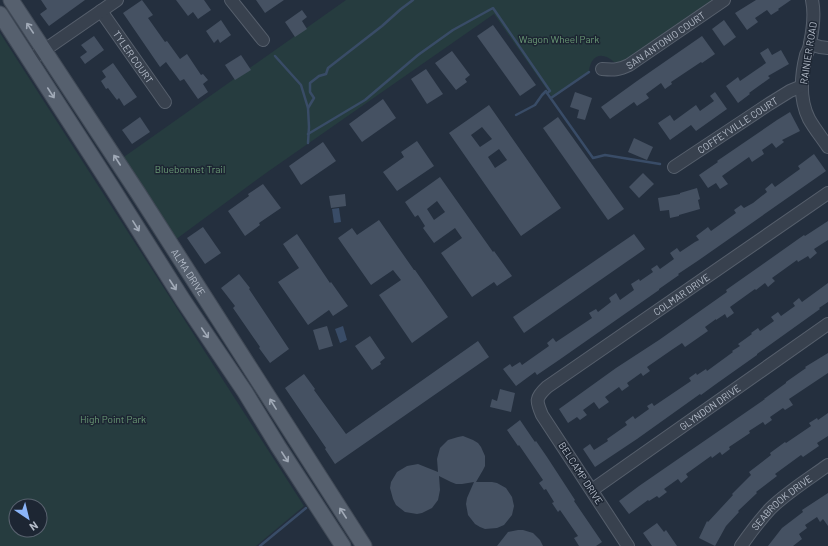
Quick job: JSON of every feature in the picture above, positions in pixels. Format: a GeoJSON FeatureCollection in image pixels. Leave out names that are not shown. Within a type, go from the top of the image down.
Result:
{"type":"FeatureCollection","features":[{"type":"Feature","properties":{"kind":"main road","name":"ALMA DRIVE"},"geometry":{"type":"LineString","coordinates":[[11,0],[138,193],[364,546]]}},
{"type":"Feature","properties":{"kind":"main road","name":"ALMA DRIVE"},"geometry":{"type":"LineString","coordinates":[[0,14],[343,546]]}},
{"type":"Feature","properties":{"kind":"main road"},"geometry":{"type":"LineString","coordinates":[[122,204],[138,193]]}},
{"type":"Feature","properties":{"kind":"street"},"geometry":{"type":"LineString","coordinates":[[30,60],[117,0]]}},
{"type":"Feature","properties":{"kind":"street"},"geometry":{"type":"LineString","coordinates":[[231,0],[263,40]]}},
{"type":"Feature","properties":{"kind":"street","name":"SAN ANTONIO COURT"},"geometry":{"type":"LineString","coordinates":[[602,69],[620,69],[629,64],[724,0]]}},
{"type":"Feature","properties":{"kind":"street","name":"RAINIER ROAD"},"geometry":{"type":"LineString","coordinates":[[812,0],[814,6],[814,21],[810,44],[803,68],[803,99],[809,119],[828,147]]}},
{"type":"Feature","properties":{"kind":"street","name":"TYLER COURT"},"geometry":{"type":"LineString","coordinates":[[102,11],[165,102]]}},
{"type":"Feature","properties":{"kind":"street"},"geometry":{"type":"LineString","coordinates":[[810,44],[828,48]]}},
{"type":"Feature","properties":{"kind":"street","name":"COFFEYVILLE COURT"},"geometry":{"type":"LineString","coordinates":[[674,167],[769,104],[790,91],[802,86]]}},
{"type":"Feature","properties":{"kind":"street","name":"COLMAR DRIVE"},"geometry":{"type":"LineString","coordinates":[[538,398],[547,387],[828,194]]}},
{"type":"Feature","properties":{"kind":"street","name":"GLYNDON DRIVE"},"geometry":{"type":"LineString","coordinates":[[592,490],[828,324]]}},
{"type":"Feature","properties":{"kind":"street","name":"BELCAMP DRIVE"},"geometry":{"type":"LineString","coordinates":[[538,398],[538,406],[542,415],[628,546]]}},
{"type":"Feature","properties":{"kind":"street","name":"SEABROOK DRIVE"},"geometry":{"type":"LineString","coordinates":[[741,546],[771,508],[794,489],[828,465]]}},
{"type":"Feature","properties":{"kind":"green space","name":"Bluebonnet Trail"},"geometry":{"type":"Polygon","coordinates":[[[346,0],[712,0],[622,62],[614,62],[605,57],[598,56],[592,61],[589,71],[552,97],[494,14],[266,173],[175,240],[121,159],[346,0]]]}},
{"type":"Feature","properties":{"kind":"green space","name":"High Point Park"},"geometry":{"type":"Polygon","coordinates":[[[0,33],[304,506],[256,546],[0,546],[0,33]]]}},
{"type":"Feature","properties":{"kind":"water"},"geometry":{"type":"Polygon","coordinates":[[[339,208],[341,222],[334,223],[332,209],[339,208]]]}},
{"type":"Feature","properties":{"kind":"water"},"geometry":{"type":"Polygon","coordinates":[[[343,326],[347,340],[340,343],[335,329],[343,326]]]}},
{"type":"Feature","properties":{"kind":"building"},"geometry":{"type":"Polygon","coordinates":[[[41,0],[85,0],[49,26],[40,14],[47,9],[41,0]]]}},
{"type":"Feature","properties":{"kind":"building"},"geometry":{"type":"Polygon","coordinates":[[[142,0],[153,15],[148,18],[165,42],[167,41],[180,59],[187,54],[201,75],[203,74],[208,80],[203,84],[208,92],[198,99],[184,79],[180,81],[166,62],[160,67],[123,13],[142,0]]]}},
{"type":"Feature","properties":{"kind":"building"},"geometry":{"type":"Polygon","coordinates":[[[176,0],[204,0],[211,10],[198,19],[193,12],[188,16],[176,0]]]}},
{"type":"Feature","properties":{"kind":"building"},"geometry":{"type":"Polygon","coordinates":[[[256,0],[284,0],[265,13],[256,0]]]}},
{"type":"Feature","properties":{"kind":"building"},"geometry":{"type":"Polygon","coordinates":[[[756,0],[791,0],[771,15],[767,10],[755,18],[758,22],[747,30],[735,13],[756,0]]]}},
{"type":"Feature","properties":{"kind":"building"},"geometry":{"type":"Polygon","coordinates":[[[302,10],[307,17],[302,21],[307,29],[295,37],[285,22],[302,10]]]}},
{"type":"Feature","properties":{"kind":"building"},"geometry":{"type":"Polygon","coordinates":[[[221,20],[231,35],[220,43],[218,39],[214,43],[206,31],[221,20]]]}},
{"type":"Feature","properties":{"kind":"building"},"geometry":{"type":"Polygon","coordinates":[[[724,20],[736,37],[724,46],[712,29],[724,20]]]}},
{"type":"Feature","properties":{"kind":"building"},"geometry":{"type":"Polygon","coordinates":[[[493,25],[536,85],[520,96],[477,36],[493,25]]]}},
{"type":"Feature","properties":{"kind":"building"},"geometry":{"type":"Polygon","coordinates":[[[94,36],[104,50],[85,64],[80,57],[87,52],[81,45],[94,36]]]}},
{"type":"Feature","properties":{"kind":"building"},"geometry":{"type":"Polygon","coordinates":[[[702,36],[715,54],[671,82],[672,84],[665,89],[661,83],[646,94],[649,98],[637,106],[634,102],[610,119],[601,107],[702,36]]]}},
{"type":"Feature","properties":{"kind":"building"},"geometry":{"type":"Polygon","coordinates":[[[768,48],[772,55],[781,50],[789,64],[768,76],[770,78],[738,103],[726,86],[738,77],[740,81],[766,63],[760,53],[768,48]]]}},
{"type":"Feature","properties":{"kind":"building"},"geometry":{"type":"Polygon","coordinates":[[[452,51],[470,75],[465,79],[467,82],[456,90],[435,63],[452,51]]]}},
{"type":"Feature","properties":{"kind":"building"},"geometry":{"type":"Polygon","coordinates":[[[241,55],[251,70],[235,80],[225,65],[241,55]]]}},
{"type":"Feature","properties":{"kind":"building"},"geometry":{"type":"Polygon","coordinates":[[[113,63],[137,97],[124,106],[119,98],[117,100],[108,88],[106,89],[101,81],[106,77],[102,71],[113,63]]]}},
{"type":"Feature","properties":{"kind":"building"},"geometry":{"type":"Polygon","coordinates":[[[426,69],[443,94],[427,104],[411,79],[426,69]]]}},
{"type":"Feature","properties":{"kind":"building"},"geometry":{"type":"Polygon","coordinates":[[[575,92],[592,98],[585,120],[577,118],[579,110],[570,107],[575,92]]]}},
{"type":"Feature","properties":{"kind":"building"},"geometry":{"type":"Polygon","coordinates":[[[715,92],[727,109],[696,131],[691,125],[670,140],[658,123],[670,115],[674,121],[696,105],[700,111],[714,101],[710,96],[715,92]]]}},
{"type":"Feature","properties":{"kind":"building"},"geometry":{"type":"Polygon","coordinates":[[[383,99],[396,118],[362,142],[349,124],[383,99]]]}},
{"type":"Feature","properties":{"kind":"building"},"geometry":{"type":"Polygon","coordinates":[[[489,105],[561,208],[521,236],[449,133],[489,105]],[[482,127],[471,135],[480,147],[492,139],[482,127]],[[499,149],[488,157],[495,168],[507,160],[499,149]]]}},
{"type":"Feature","properties":{"kind":"building"},"geometry":{"type":"Polygon","coordinates":[[[790,112],[800,131],[782,140],[784,142],[776,148],[772,143],[762,150],[764,154],[752,162],[749,157],[722,176],[728,184],[720,189],[716,183],[708,188],[699,175],[718,162],[717,161],[790,112]]]}},
{"type":"Feature","properties":{"kind":"building"},"geometry":{"type":"Polygon","coordinates":[[[140,117],[150,132],[132,144],[122,130],[140,117]]]}},
{"type":"Feature","properties":{"kind":"building"},"geometry":{"type":"Polygon","coordinates":[[[558,117],[624,209],[608,220],[543,128],[558,117]]]}},
{"type":"Feature","properties":{"kind":"building"},"geometry":{"type":"Polygon","coordinates":[[[634,138],[653,147],[647,160],[628,152],[634,138]]]}},
{"type":"Feature","properties":{"kind":"building"},"geometry":{"type":"Polygon","coordinates":[[[417,141],[434,166],[397,191],[383,172],[404,157],[401,152],[417,141]]]}},
{"type":"Feature","properties":{"kind":"building"},"geometry":{"type":"Polygon","coordinates":[[[323,142],[336,161],[301,185],[289,166],[323,142]]]}},
{"type":"Feature","properties":{"kind":"building"},"geometry":{"type":"Polygon","coordinates":[[[814,154],[826,171],[678,274],[679,275],[659,290],[559,360],[537,375],[535,372],[516,386],[503,369],[510,364],[512,367],[520,362],[522,365],[549,346],[547,343],[553,338],[556,342],[592,318],[589,313],[596,309],[598,312],[611,302],[609,298],[616,293],[620,300],[634,290],[631,284],[639,279],[640,281],[653,272],[651,269],[657,265],[660,269],[674,259],[670,253],[677,248],[680,252],[699,240],[696,236],[708,227],[711,231],[736,213],[734,210],[741,205],[744,208],[753,203],[767,192],[765,189],[772,183],[775,187],[800,169],[798,166],[814,154]]]}},
{"type":"Feature","properties":{"kind":"building"},"geometry":{"type":"Polygon","coordinates":[[[643,173],[654,184],[639,198],[629,187],[643,173]]]}},
{"type":"Feature","properties":{"kind":"building"},"geometry":{"type":"Polygon","coordinates":[[[440,177],[493,252],[494,251],[512,276],[497,286],[494,282],[472,297],[441,253],[462,238],[455,228],[434,243],[423,228],[425,226],[418,215],[415,217],[405,202],[440,177]],[[437,201],[427,209],[434,220],[445,212],[437,201]]]}},
{"type":"Feature","properties":{"kind":"building"},"geometry":{"type":"Polygon","coordinates":[[[263,184],[281,208],[259,223],[260,225],[245,236],[228,211],[249,196],[248,194],[263,184]]]}},
{"type":"Feature","properties":{"kind":"building"},"geometry":{"type":"Polygon","coordinates":[[[697,188],[700,199],[698,200],[700,209],[670,218],[669,210],[660,211],[658,198],[680,194],[697,188]]]}},
{"type":"Feature","properties":{"kind":"building"},"geometry":{"type":"Polygon","coordinates":[[[345,194],[346,206],[331,208],[329,196],[345,194]]]}},
{"type":"Feature","properties":{"kind":"building"},"geometry":{"type":"Polygon","coordinates":[[[379,220],[448,317],[412,343],[379,295],[401,280],[393,270],[371,285],[338,238],[352,228],[357,235],[379,220]]]}},
{"type":"Feature","properties":{"kind":"building"},"geometry":{"type":"Polygon","coordinates":[[[828,221],[828,240],[814,249],[817,253],[810,259],[808,256],[798,262],[797,260],[772,278],[775,281],[768,287],[765,283],[730,307],[734,313],[727,318],[725,314],[716,319],[705,327],[708,331],[685,347],[682,343],[647,367],[650,371],[643,376],[641,373],[627,383],[629,386],[622,391],[619,387],[605,397],[609,402],[599,409],[594,402],[583,410],[587,415],[580,420],[577,417],[568,423],[559,409],[727,292],[726,290],[804,235],[805,236],[828,221]]]}},
{"type":"Feature","properties":{"kind":"building"},"geometry":{"type":"Polygon","coordinates":[[[203,227],[221,253],[205,264],[187,238],[203,227]]]}},
{"type":"Feature","properties":{"kind":"building"},"geometry":{"type":"Polygon","coordinates":[[[297,234],[330,283],[331,282],[348,306],[333,316],[329,310],[308,325],[278,282],[299,268],[283,244],[297,234]]]}},
{"type":"Feature","properties":{"kind":"building"},"geometry":{"type":"Polygon","coordinates":[[[634,234],[645,249],[524,333],[513,317],[634,234]]]}},
{"type":"Feature","properties":{"kind":"building"},"geometry":{"type":"Polygon","coordinates":[[[239,274],[250,288],[249,289],[289,349],[270,363],[233,308],[235,306],[221,288],[239,274]]]}},
{"type":"Feature","properties":{"kind":"building"},"geometry":{"type":"Polygon","coordinates":[[[828,283],[828,302],[819,308],[820,309],[701,395],[700,394],[595,467],[583,449],[590,444],[594,450],[608,441],[607,439],[627,425],[625,422],[633,416],[635,419],[649,409],[647,406],[652,403],[654,406],[691,381],[689,378],[696,373],[697,375],[706,369],[707,371],[740,346],[738,344],[752,334],[751,333],[758,328],[760,331],[774,321],[771,317],[778,312],[781,316],[795,306],[793,303],[799,298],[802,302],[828,283]]]}},
{"type":"Feature","properties":{"kind":"building"},"geometry":{"type":"Polygon","coordinates":[[[327,326],[333,346],[319,350],[313,330],[327,326]]]}},
{"type":"Feature","properties":{"kind":"building"},"geometry":{"type":"Polygon","coordinates":[[[370,336],[385,358],[380,362],[381,364],[372,370],[355,346],[370,336]]]}},
{"type":"Feature","properties":{"kind":"building"},"geometry":{"type":"Polygon","coordinates":[[[478,341],[489,357],[335,464],[325,449],[326,448],[285,388],[304,374],[346,434],[478,341]]]}},
{"type":"Feature","properties":{"kind":"building"},"geometry":{"type":"Polygon","coordinates":[[[828,353],[828,373],[789,399],[793,405],[785,410],[783,408],[770,417],[772,420],[765,425],[763,422],[749,431],[750,433],[729,447],[730,449],[722,455],[720,452],[712,458],[711,456],[686,474],[688,477],[681,483],[678,479],[664,489],[667,492],[659,498],[657,496],[649,501],[648,500],[629,514],[619,501],[765,399],[806,368],[805,367],[828,353]]]}},
{"type":"Feature","properties":{"kind":"building"},"geometry":{"type":"Polygon","coordinates":[[[500,389],[515,393],[511,412],[490,407],[492,399],[497,401],[500,389]]]}},
{"type":"Feature","properties":{"kind":"building"},"geometry":{"type":"Polygon","coordinates":[[[828,413],[828,436],[817,443],[819,446],[803,457],[801,455],[775,474],[777,476],[756,492],[757,493],[738,511],[739,512],[726,526],[715,546],[699,538],[707,521],[708,522],[751,475],[749,472],[771,455],[770,453],[811,426],[809,423],[817,418],[818,420],[828,413]]]}},
{"type":"Feature","properties":{"kind":"building"},"geometry":{"type":"Polygon","coordinates":[[[520,420],[547,457],[575,500],[574,501],[602,542],[596,546],[579,546],[574,538],[578,536],[560,510],[558,512],[546,489],[544,490],[539,483],[543,480],[507,430],[520,420]]]}},
{"type":"Feature","properties":{"kind":"building"},"geometry":{"type":"Polygon","coordinates":[[[463,436],[478,443],[485,456],[485,466],[476,482],[497,483],[506,488],[512,497],[514,506],[512,515],[504,525],[497,528],[485,529],[480,527],[475,524],[468,515],[466,504],[467,498],[474,482],[456,484],[439,476],[440,490],[438,500],[432,508],[422,513],[417,514],[405,512],[396,505],[393,499],[390,488],[391,482],[397,472],[407,466],[418,464],[438,472],[437,459],[440,448],[448,440],[463,436]]]}},
{"type":"Feature","properties":{"kind":"building"},"geometry":{"type":"Polygon","coordinates":[[[828,493],[828,526],[823,519],[820,522],[817,517],[805,525],[807,528],[799,534],[802,539],[793,546],[768,546],[782,528],[803,512],[802,510],[828,493]]]}},
{"type":"Feature","properties":{"kind":"building"},"geometry":{"type":"Polygon","coordinates":[[[657,523],[664,532],[666,530],[677,546],[652,546],[643,533],[657,523]]]}},
{"type":"Feature","properties":{"kind":"building"},"geometry":{"type":"Polygon","coordinates":[[[518,530],[533,533],[540,540],[543,546],[497,546],[508,532],[518,530]]]}},
{"type":"Feature","properties":{"kind":"waterway"},"geometry":{"type":"LineString","coordinates":[[308,108],[314,98],[310,92],[310,83],[319,76],[326,74],[328,68],[413,0]]}},
{"type":"Feature","properties":{"kind":"waterway"},"geometry":{"type":"LineString","coordinates":[[308,134],[365,100],[418,55],[453,30],[493,8],[550,91],[547,93],[593,158],[605,155],[660,164]]}},
{"type":"Feature","properties":{"kind":"waterway"},"geometry":{"type":"LineString","coordinates":[[275,56],[301,85],[308,108],[308,143]]}},
{"type":"Feature","properties":{"kind":"waterway"},"geometry":{"type":"LineString","coordinates":[[551,98],[589,72]]}},
{"type":"Feature","properties":{"kind":"waterway"},"geometry":{"type":"LineString","coordinates":[[516,115],[535,105],[546,91],[547,93]]}},
{"type":"Feature","properties":{"kind":"waterway"},"geometry":{"type":"LineString","coordinates":[[260,546],[306,508]]}},
{"type":"Feature","properties":{"kind":"park label","name":"Wagon Wheel Park"},"geometry":{"type":"Point","coordinates":[559,39]}}]}
